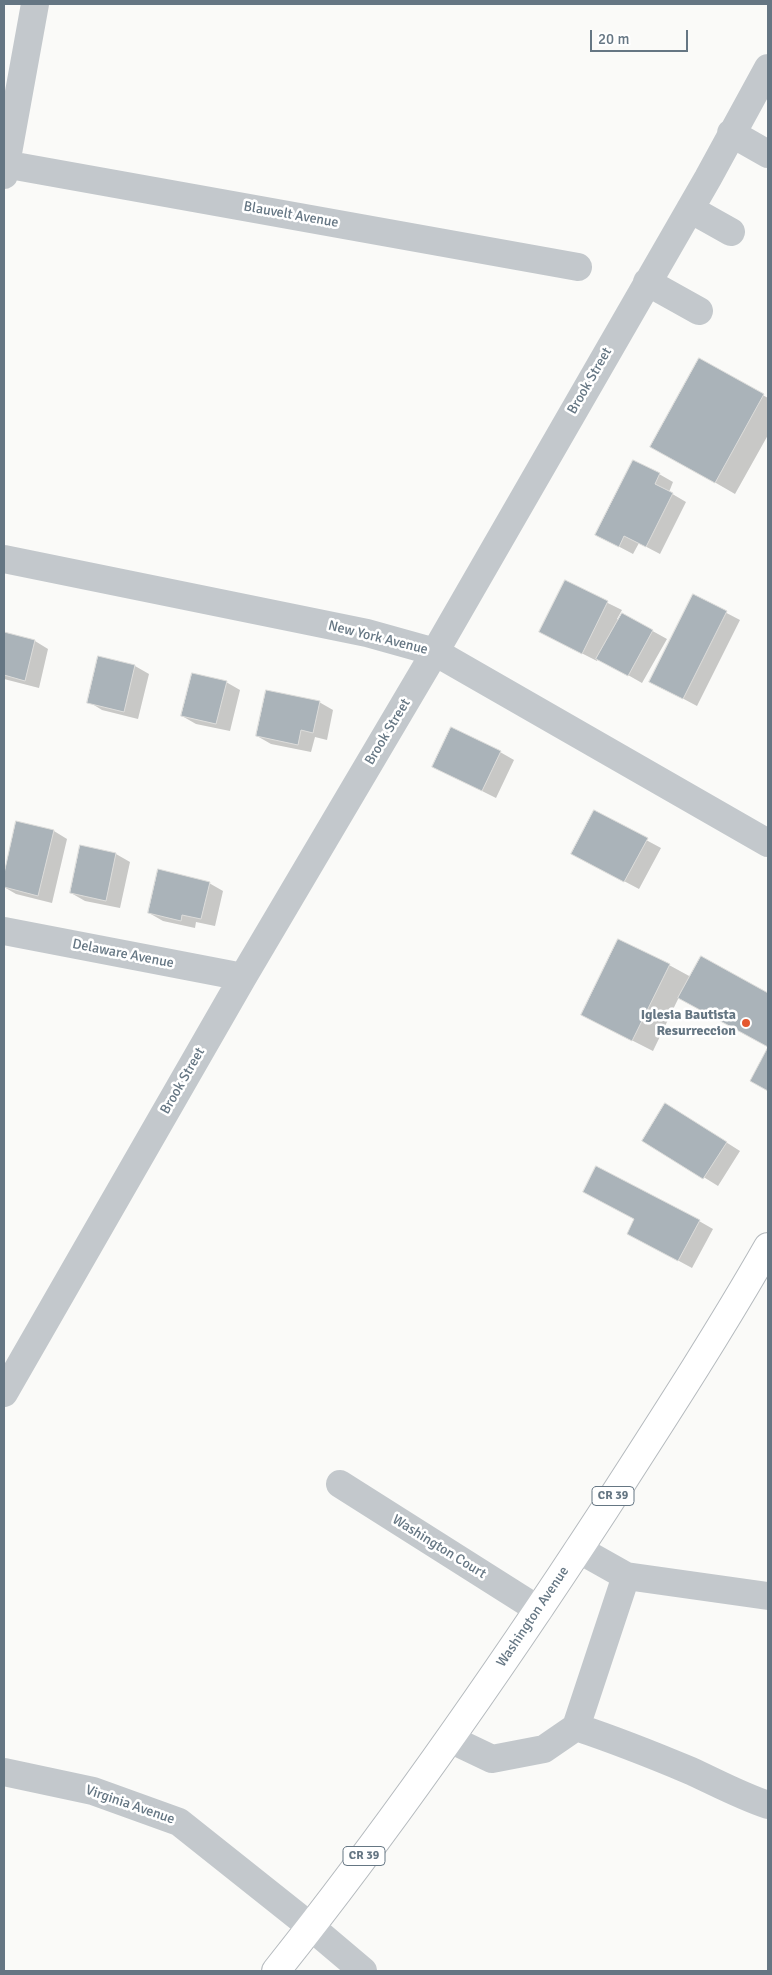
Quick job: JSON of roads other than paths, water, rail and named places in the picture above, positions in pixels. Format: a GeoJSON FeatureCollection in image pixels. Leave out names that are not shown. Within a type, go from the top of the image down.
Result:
{"type":"FeatureCollection","features":[{"type":"Feature","properties":{"kind":"main road","name":"Washington Avenue"},"geometry":{"type":"LineString","coordinates":[[276,1971],[311,1927],[450,1739],[539,1610],[699,1363],[768,1248]]}},
{"type":"Feature","properties":{"kind":"street"},"geometry":{"type":"LineString","coordinates":[[4,168],[35,4]]}},
{"type":"Feature","properties":{"kind":"street","name":"Brook Street"},"geometry":{"type":"LineString","coordinates":[[4,1393],[243,977],[435,652],[690,209],[768,68]]}},
{"type":"Feature","properties":{"kind":"street"},"geometry":{"type":"LineString","coordinates":[[731,133],[768,154]]}},
{"type":"Feature","properties":{"kind":"street","name":"Blauvelt Avenue"},"geometry":{"type":"LineString","coordinates":[[4,168],[578,267]]}},
{"type":"Feature","properties":{"kind":"street"},"geometry":{"type":"LineString","coordinates":[[690,209],[731,232]]}},
{"type":"Feature","properties":{"kind":"street"},"geometry":{"type":"LineString","coordinates":[[647,282],[698,311]]}},
{"type":"Feature","properties":{"kind":"street","name":"New York Avenue"},"geometry":{"type":"LineString","coordinates":[[4,559],[367,633],[435,652],[768,843]]}},
{"type":"Feature","properties":{"kind":"street","name":"Delaware Avenue"},"geometry":{"type":"LineString","coordinates":[[4,931],[243,977]]}},
{"type":"Feature","properties":{"kind":"street","name":"Washington Court"},"geometry":{"type":"LineString","coordinates":[[340,1484],[539,1610]]}},
{"type":"Feature","properties":{"kind":"street"},"geometry":{"type":"LineString","coordinates":[[578,1550],[626,1576],[768,1596]]}},
{"type":"Feature","properties":{"kind":"street"},"geometry":{"type":"LineString","coordinates":[[450,1739],[492,1759],[544,1749],[576,1727],[626,1576]]}},
{"type":"Feature","properties":{"kind":"street"},"geometry":{"type":"LineString","coordinates":[[576,1727],[623,1743],[693,1772],[747,1798],[768,1805]]}},
{"type":"Feature","properties":{"kind":"street","name":"Virginia Avenue"},"geometry":{"type":"LineString","coordinates":[[4,1772],[93,1791],[179,1822],[364,1971]]}},
{"type":"Feature","properties":{"kind":"place","name":"Iglesia Bautista Resurreccion"},"geometry":{"type":"Point","coordinates":[746,1023]}}]}
